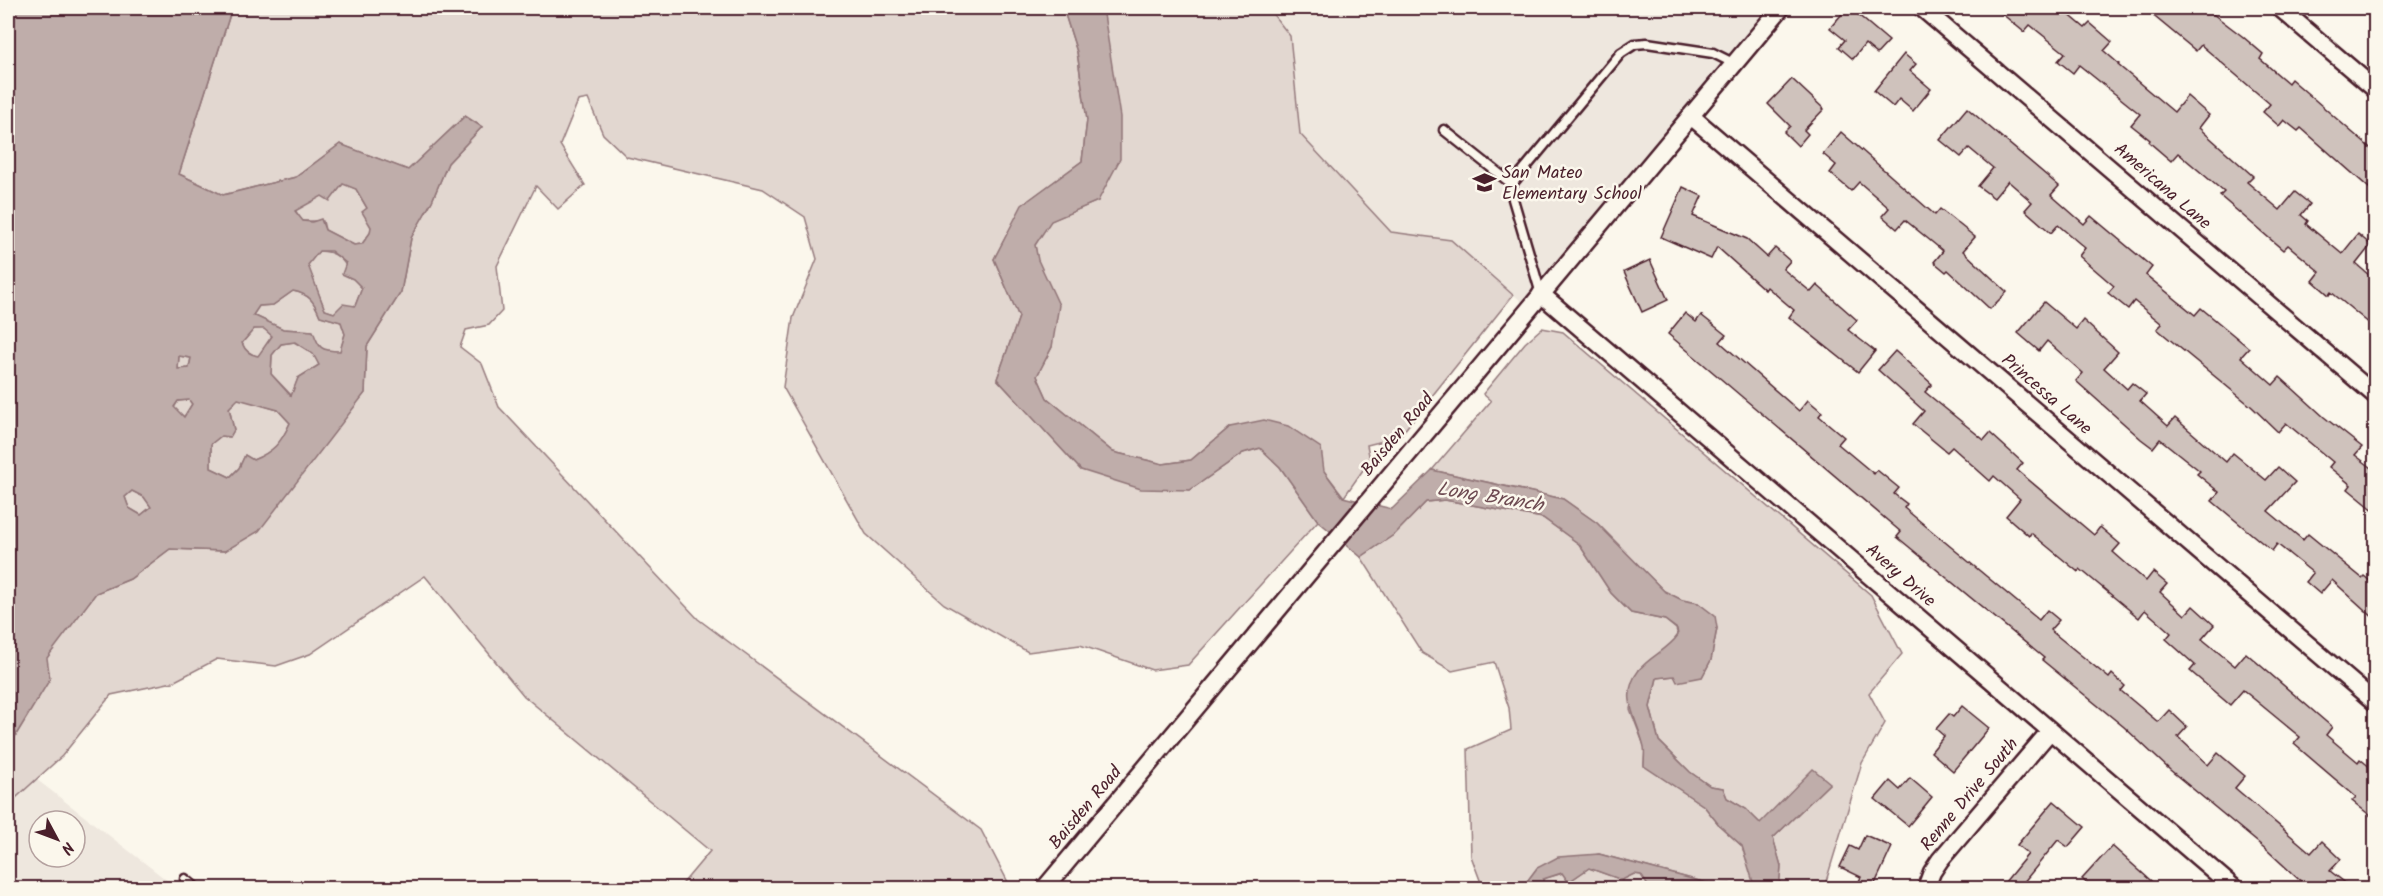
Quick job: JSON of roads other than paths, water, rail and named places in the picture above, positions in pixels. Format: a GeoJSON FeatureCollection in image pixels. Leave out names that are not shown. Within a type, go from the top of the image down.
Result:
{"type":"FeatureCollection","features":[{"type":"Feature","properties":{"kind":"street","name":"Americana Lane"},"geometry":{"type":"LineString","coordinates":[[1922,8],[2376,396]]}},
{"type":"Feature","properties":{"kind":"street"},"geometry":{"type":"LineString","coordinates":[[2280,8],[2376,90]]}},
{"type":"Feature","properties":{"kind":"street","name":"Baisden Road"},"geometry":{"type":"LineString","coordinates":[[1045,888],[1691,116],[1775,10]]}},
{"type":"Feature","properties":{"kind":"street","name":"Princessa Lane"},"geometry":{"type":"LineString","coordinates":[[1691,116],[2376,703]]}},
{"type":"Feature","properties":{"kind":"street","name":"Avery Drive"},"geometry":{"type":"LineString","coordinates":[[1541,294],[2234,888]]}},
{"type":"Feature","properties":{"kind":"street","name":"Renne Drive South"},"geometry":{"type":"LineString","coordinates":[[1926,888],[1940,860],[2050,731]]}},
{"type":"Feature","properties":{"kind":"lane"},"geometry":{"type":"LineString","coordinates":[[1541,294],[1513,199],[1512,184],[1621,53],[1635,44],[1667,46],[1713,53],[1735,63]]}},
{"type":"Feature","properties":{"kind":"lane"},"geometry":{"type":"LineString","coordinates":[[1444,130],[1512,184]]}},
{"type":"Feature","properties":{"kind":"lane"},"geometry":{"type":"LineString","coordinates":[[185,879],[196,888]]}},
{"type":"Feature","properties":{"kind":"water"},"geometry":{"type":"Polygon","coordinates":[[[8,8],[232,8],[179,174],[223,195],[296,177],[340,144],[408,170],[465,116],[482,127],[448,163],[432,201],[411,238],[401,292],[367,346],[365,393],[259,531],[225,551],[170,549],[130,579],[96,593],[47,658],[50,679],[8,748],[8,8]],[[343,184],[330,201],[322,196],[295,211],[303,221],[312,222],[321,219],[325,230],[354,245],[362,244],[370,233],[371,227],[362,212],[367,208],[356,189],[343,184]],[[319,251],[308,265],[325,310],[334,313],[343,304],[355,306],[362,288],[353,279],[342,274],[346,263],[331,251],[319,251]],[[293,291],[273,305],[259,306],[253,315],[283,329],[313,331],[321,347],[340,351],[345,334],[341,322],[320,316],[307,296],[293,291]],[[254,329],[242,343],[248,352],[258,356],[272,336],[264,329],[254,329]],[[295,342],[281,344],[272,355],[271,374],[291,396],[298,378],[319,365],[313,354],[295,342]],[[179,356],[178,369],[189,368],[191,358],[179,356]],[[238,399],[229,408],[234,430],[230,437],[221,436],[211,444],[211,468],[230,477],[239,468],[245,455],[253,460],[276,446],[290,423],[278,410],[238,399]],[[189,400],[178,401],[174,407],[184,417],[192,404],[189,400]],[[132,491],[125,497],[129,508],[141,515],[151,507],[144,497],[132,491]]]}},
{"type":"Feature","properties":{"kind":"water","name":"Long Branch"},"geometry":{"type":"Polygon","coordinates":[[[1063,8],[1103,8],[1120,117],[1120,159],[1098,201],[1051,221],[1035,245],[1038,260],[1059,305],[1052,347],[1037,376],[1047,398],[1113,452],[1163,464],[1191,460],[1230,427],[1264,420],[1288,426],[1321,448],[1324,471],[1343,497],[1392,509],[1432,470],[1563,499],[1597,523],[1664,591],[1682,600],[1698,603],[1715,616],[1717,628],[1711,660],[1702,677],[1677,682],[1674,676],[1657,678],[1650,707],[1659,741],[1690,772],[1710,786],[1723,788],[1727,798],[1746,809],[1760,823],[1813,769],[1830,783],[1773,838],[1781,866],[1779,888],[1748,888],[1753,882],[1742,846],[1720,826],[1704,806],[1644,766],[1644,747],[1631,708],[1630,690],[1639,670],[1674,640],[1678,635],[1677,629],[1665,620],[1631,613],[1611,593],[1579,544],[1543,518],[1445,500],[1426,502],[1395,534],[1361,557],[1318,521],[1280,467],[1260,448],[1243,453],[1190,490],[1141,489],[1081,470],[997,379],[1019,317],[994,259],[1022,205],[1082,161],[1087,120],[1077,52],[1063,8]]]}},
{"type":"Feature","properties":{"kind":"water"},"geometry":{"type":"Polygon","coordinates":[[[1599,854],[1714,885],[1730,884],[1732,888],[1653,888],[1648,886],[1641,875],[1634,874],[1622,880],[1589,868],[1570,881],[1562,873],[1543,879],[1542,888],[1522,888],[1537,868],[1558,857],[1599,854]]]}},
{"type":"Feature","properties":{"kind":"place","name":"San Mateo Elementary School"},"geometry":{"type":"Point","coordinates":[1484,183]}}]}
